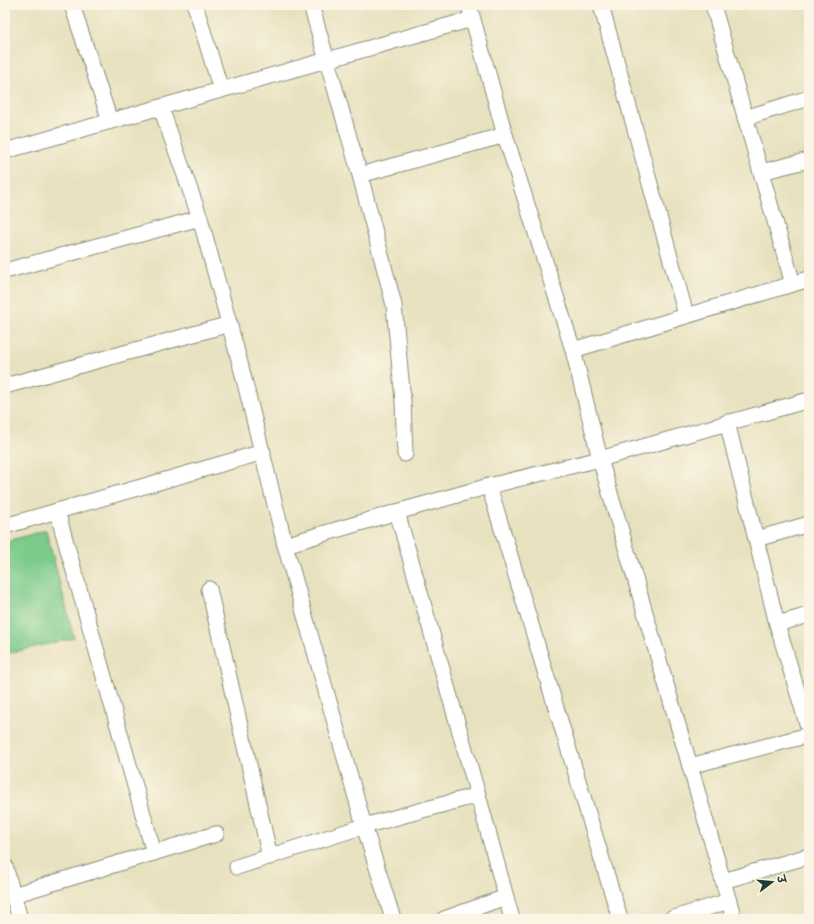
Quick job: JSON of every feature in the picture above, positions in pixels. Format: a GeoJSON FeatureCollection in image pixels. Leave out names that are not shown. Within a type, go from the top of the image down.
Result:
{"type":"FeatureCollection","features":[{"type":"Feature","properties":{"kind":"street"},"geometry":{"type":"LineString","coordinates":[[72,5],[110,121]]}},
{"type":"Feature","properties":{"kind":"street"},"geometry":{"type":"LineString","coordinates":[[194,5],[220,90]]}},
{"type":"Feature","properties":{"kind":"street"},"geometry":{"type":"LineString","coordinates":[[311,5],[360,175],[394,305],[403,400],[405,454]]}},
{"type":"Feature","properties":{"kind":"street"},"geometry":{"type":"LineString","coordinates":[[601,5],[686,315]]}},
{"type":"Feature","properties":{"kind":"street"},"geometry":{"type":"LineString","coordinates":[[713,5],[792,284]]}},
{"type":"Feature","properties":{"kind":"street"},"geometry":{"type":"LineString","coordinates":[[5,151],[327,60],[471,12],[505,135],[573,350],[600,459],[734,919]]}},
{"type":"Feature","properties":{"kind":"street"},"geometry":{"type":"LineString","coordinates":[[746,118],[809,98]]}},
{"type":"Feature","properties":{"kind":"street"},"geometry":{"type":"LineString","coordinates":[[161,108],[200,218],[230,324],[285,545],[364,826],[393,919]]}},
{"type":"Feature","properties":{"kind":"street"},"geometry":{"type":"LineString","coordinates":[[360,175],[505,135]]}},
{"type":"Feature","properties":{"kind":"street"},"geometry":{"type":"LineString","coordinates":[[761,172],[809,160]]}},
{"type":"Feature","properties":{"kind":"street"},"geometry":{"type":"LineString","coordinates":[[5,271],[200,218]]}},
{"type":"Feature","properties":{"kind":"street"},"geometry":{"type":"LineString","coordinates":[[573,350],[809,279]]}},
{"type":"Feature","properties":{"kind":"street"},"geometry":{"type":"LineString","coordinates":[[5,386],[230,324]]}},
{"type":"Feature","properties":{"kind":"street"},"geometry":{"type":"LineString","coordinates":[[285,545],[489,486],[600,459],[809,400]]}},
{"type":"Feature","properties":{"kind":"street"},"geometry":{"type":"LineString","coordinates":[[727,422],[777,624],[809,730]]}},
{"type":"Feature","properties":{"kind":"street"},"geometry":{"type":"LineString","coordinates":[[5,526],[263,452]]}},
{"type":"Feature","properties":{"kind":"street"},"geometry":{"type":"LineString","coordinates":[[489,486],[620,919]]}},
{"type":"Feature","properties":{"kind":"street"},"geometry":{"type":"LineString","coordinates":[[57,511],[154,853]]}},
{"type":"Feature","properties":{"kind":"street"},"geometry":{"type":"LineString","coordinates":[[397,512],[512,919]]}},
{"type":"Feature","properties":{"kind":"street"},"geometry":{"type":"LineString","coordinates":[[756,539],[809,524]]}},
{"type":"Feature","properties":{"kind":"street"},"geometry":{"type":"LineString","coordinates":[[209,589],[270,857]]}},
{"type":"Feature","properties":{"kind":"street"},"geometry":{"type":"LineString","coordinates":[[777,624],[809,616]]}},
{"type":"Feature","properties":{"kind":"street"},"geometry":{"type":"LineString","coordinates":[[690,766],[809,735]]}},
{"type":"Feature","properties":{"kind":"street"},"geometry":{"type":"LineString","coordinates":[[237,867],[364,826],[478,795]]}},
{"type":"Feature","properties":{"kind":"street"},"geometry":{"type":"LineString","coordinates":[[13,895],[216,834]]}},
{"type":"Feature","properties":{"kind":"street"},"geometry":{"type":"LineString","coordinates":[[723,881],[809,856]]}},
{"type":"Feature","properties":{"kind":"street"},"geometry":{"type":"LineString","coordinates":[[5,866],[20,919]]}},
{"type":"Feature","properties":{"kind":"street"},"geometry":{"type":"LineString","coordinates":[[444,919],[506,897]]}},
{"type":"Feature","properties":{"kind":"street"},"geometry":{"type":"LineString","coordinates":[[671,919],[729,901]]}},
{"type":"Feature","properties":{"kind":"green space"},"geometry":{"type":"Polygon","coordinates":[[[46,530],[74,638],[5,654],[5,542],[46,530]]]}}]}
